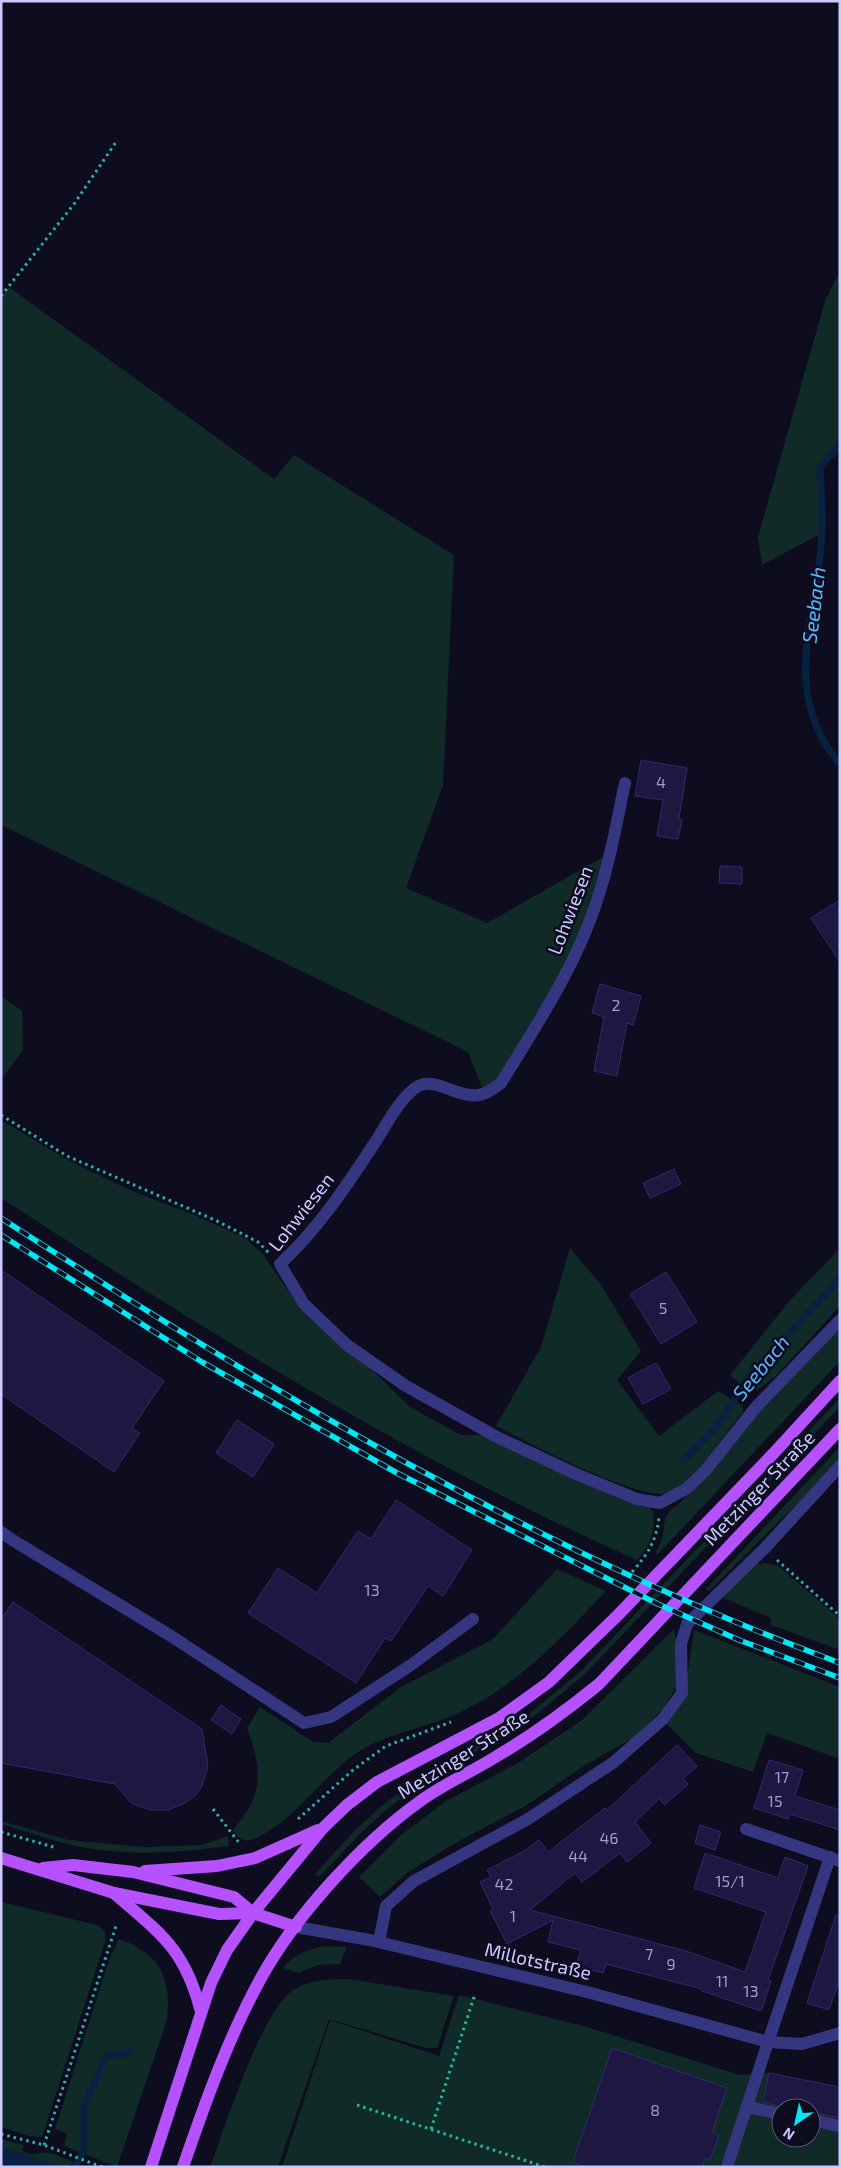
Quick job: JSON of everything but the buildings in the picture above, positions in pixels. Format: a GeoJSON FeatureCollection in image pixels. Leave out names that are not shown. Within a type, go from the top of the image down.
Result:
{"type":"FeatureCollection","features":[{"type":"Feature","properties":{"kind":"main road","name":"Metzinger Straße"},"geometry":{"type":"LineString","coordinates":[[323,1828],[347,1805],[377,1782],[499,1718],[549,1682],[618,1615],[773,1454],[840,1381]]}},
{"type":"Feature","properties":{"kind":"main road","name":"Metzinger Straße"},"geometry":{"type":"LineString","coordinates":[[183,2167],[210,2090],[242,2016],[268,1966],[296,1926],[330,1884],[391,1822],[421,1800],[499,1756],[564,1713],[599,1684],[840,1429]]}},
{"type":"Feature","properties":{"kind":"main road"},"geometry":{"type":"LineString","coordinates":[[133,1872],[216,1866],[250,1859],[323,1828]]}},
{"type":"Feature","properties":{"kind":"main road"},"geometry":{"type":"LineString","coordinates":[[151,2167],[211,1983],[227,1950],[253,1913],[323,1828]]}},
{"type":"Feature","properties":{"kind":"main road"},"geometry":{"type":"LineString","coordinates":[[1,1858],[40,1868],[71,1881],[114,1893],[220,1914],[253,1913],[296,1926]]}},
{"type":"Feature","properties":{"kind":"main road"},"geometry":{"type":"LineString","coordinates":[[40,1868],[73,1865],[133,1872],[234,1897],[253,1913]]}},
{"type":"Feature","properties":{"kind":"main road"},"geometry":{"type":"LineString","coordinates":[[114,1893],[171,1943],[188,1972],[201,2012]]}},
{"type":"Feature","properties":{"kind":"street","name":"Lohwiesen"},"geometry":{"type":"LineString","coordinates":[[625,783],[599,896],[582,938],[565,974],[501,1082],[484,1094],[471,1096],[427,1084],[415,1088],[395,1112],[352,1177],[303,1243],[280,1264],[304,1304],[347,1345],[406,1386],[497,1437],[576,1474],[637,1499],[660,1503]]}},
{"type":"Feature","properties":{"kind":"street"},"geometry":{"type":"LineString","coordinates":[[660,1503],[686,1489],[705,1471],[756,1407],[840,1320]]}},
{"type":"Feature","properties":{"kind":"street"},"geometry":{"type":"LineString","coordinates":[[379,1942],[386,1906],[414,1881],[528,1819],[614,1762],[663,1720],[682,1693],[681,1644],[687,1624],[765,1548],[840,1466]]}},
{"type":"Feature","properties":{"kind":"street"},"geometry":{"type":"LineString","coordinates":[[1,1532],[171,1636],[304,1723],[331,1717],[411,1664],[473,1619]]}},
{"type":"Feature","properties":{"kind":"street"},"geometry":{"type":"LineString","coordinates":[[727,2167],[768,2042],[835,1859],[746,1829]]}},
{"type":"Feature","properties":{"kind":"street","name":"Millotstraße"},"geometry":{"type":"LineString","coordinates":[[296,1926],[379,1942],[592,1993],[768,2042],[802,2044],[840,2033]]}},
{"type":"Feature","properties":{"kind":"street"},"geometry":{"type":"LineString","coordinates":[[747,2107],[771,2112]]}},
{"type":"Feature","properties":{"kind":"street"},"geometry":{"type":"LineString","coordinates":[[821,2122],[840,2126]]}},
{"type":"Feature","properties":{"kind":"path"},"geometry":{"type":"LineString","coordinates":[[1,296],[74,204],[116,142]]}},
{"type":"Feature","properties":{"kind":"path"},"geometry":{"type":"LineString","coordinates":[[1,1115],[67,1156],[215,1220],[258,1242],[280,1264]]}},
{"type":"Feature","properties":{"kind":"path"},"geometry":{"type":"LineString","coordinates":[[631,1574],[648,1554],[655,1541],[660,1503]]}},
{"type":"Feature","properties":{"kind":"path"},"geometry":{"type":"LineString","coordinates":[[765,1548],[840,1616]]}},
{"type":"Feature","properties":{"kind":"path"},"geometry":{"type":"LineString","coordinates":[[291,1825],[326,1793],[380,1750],[402,1739],[456,1719]]}},
{"type":"Feature","properties":{"kind":"path"},"geometry":{"type":"LineString","coordinates":[[213,1808],[242,1848],[234,1849]]}},
{"type":"Feature","properties":{"kind":"path"},"geometry":{"type":"LineString","coordinates":[[1,1832],[65,1849]]}},
{"type":"Feature","properties":{"kind":"path"},"geometry":{"type":"LineString","coordinates":[[44,2145],[116,1926]]}},
{"type":"Feature","properties":{"kind":"path"},"geometry":{"type":"LineString","coordinates":[[431,2129],[475,1994]]}},
{"type":"Feature","properties":{"kind":"path"},"geometry":{"type":"LineString","coordinates":[[357,2105],[545,2167]]}},
{"type":"Feature","properties":{"kind":"path"},"geometry":{"type":"LineString","coordinates":[[1,2134],[44,2145],[102,2167]]}},
{"type":"Feature","properties":{"kind":"green space"},"geometry":{"type":"Polygon","coordinates":[[[840,271],[840,452],[820,468],[822,533],[762,565],[758,537],[825,301],[840,271]]]}},
{"type":"Feature","properties":{"kind":"green space"},"geometry":{"type":"Polygon","coordinates":[[[9,287],[274,479],[294,455],[454,555],[443,785],[406,888],[487,923],[610,853],[582,938],[501,1083],[484,1093],[468,1052],[1,825],[1,296],[9,287]]]}},
{"type":"Feature","properties":{"kind":"green space"},"geometry":{"type":"Polygon","coordinates":[[[1,996],[22,1011],[23,1050],[1,1080],[1,996]]]}},
{"type":"Feature","properties":{"kind":"green space"},"geometry":{"type":"Polygon","coordinates":[[[1,1120],[64,1158],[130,1190],[194,1215],[245,1238],[263,1254],[298,1305],[367,1365],[410,1407],[461,1435],[483,1435],[647,1506],[653,1511],[654,1525],[646,1549],[637,1560],[472,1480],[391,1437],[233,1345],[1,1198],[1,1120]]]}},
{"type":"Feature","properties":{"kind":"green space"},"geometry":{"type":"Polygon","coordinates":[[[570,1248],[600,1283],[641,1351],[617,1380],[659,1436],[718,1391],[743,1406],[743,1412],[712,1453],[695,1474],[676,1491],[662,1494],[615,1482],[558,1457],[496,1426],[541,1347],[570,1248]]]}},
{"type":"Feature","properties":{"kind":"green space"},"geometry":{"type":"Polygon","coordinates":[[[840,1248],[840,1306],[776,1376],[757,1390],[746,1389],[730,1375],[790,1300],[840,1248]]]}},
{"type":"Feature","properties":{"kind":"green space"},"geometry":{"type":"Polygon","coordinates":[[[840,1325],[840,1361],[658,1554],[656,1552],[662,1540],[665,1519],[670,1510],[680,1503],[719,1462],[755,1416],[840,1325]]]}},
{"type":"Feature","properties":{"kind":"green space"},"geometry":{"type":"Polygon","coordinates":[[[840,1398],[840,1407],[584,1675],[527,1722],[415,1788],[386,1810],[360,1834],[319,1877],[315,1874],[355,1830],[384,1804],[412,1783],[524,1718],[582,1670],[840,1398]]]}},
{"type":"Feature","properties":{"kind":"green space"},"geometry":{"type":"Polygon","coordinates":[[[840,1447],[840,1461],[709,1591],[705,1590],[840,1447]]]}},
{"type":"Feature","properties":{"kind":"green space"},"geometry":{"type":"Polygon","coordinates":[[[765,1563],[778,1566],[840,1619],[840,1650],[771,1625],[771,1618],[721,1597],[753,1565],[765,1563]]]}},
{"type":"Feature","properties":{"kind":"green space"},"geometry":{"type":"Polygon","coordinates":[[[557,1569],[606,1591],[572,1627],[517,1677],[476,1704],[454,1715],[378,1741],[366,1747],[342,1764],[303,1803],[276,1826],[262,1835],[247,1841],[238,1837],[233,1830],[251,1805],[258,1782],[256,1757],[247,1728],[260,1707],[313,1742],[328,1743],[401,1687],[493,1639],[557,1569]]]}},
{"type":"Feature","properties":{"kind":"green space"},"geometry":{"type":"Polygon","coordinates":[[[674,1629],[678,1653],[676,1687],[664,1708],[635,1737],[585,1765],[527,1805],[452,1845],[407,1873],[380,1897],[359,1877],[401,1835],[446,1801],[518,1763],[581,1721],[674,1629]]]}},
{"type":"Feature","properties":{"kind":"green space"},"geometry":{"type":"Polygon","coordinates":[[[694,1630],[840,1687],[840,1759],[767,1733],[753,1772],[696,1753],[667,1724],[685,1693],[694,1630]]]}},
{"type":"Feature","properties":{"kind":"green space"},"geometry":{"type":"Polygon","coordinates":[[[1,1821],[69,1840],[145,1847],[202,1845],[228,1836],[229,1846],[168,1852],[107,1851],[51,1840],[1,1824],[1,1821]]]}},
{"type":"Feature","properties":{"kind":"green space"},"geometry":{"type":"Polygon","coordinates":[[[1,1902],[97,1925],[105,1931],[105,1942],[42,2137],[29,2136],[1,2127],[1,1902]]]}},
{"type":"Feature","properties":{"kind":"green space"},"geometry":{"type":"Polygon","coordinates":[[[119,1939],[133,1945],[154,1960],[165,1980],[168,2005],[167,2020],[117,2167],[64,2146],[67,2134],[55,2129],[109,1960],[119,1939]]]}},
{"type":"Feature","properties":{"kind":"green space"},"geometry":{"type":"Polygon","coordinates":[[[325,1946],[347,1947],[340,1964],[317,1965],[299,1973],[283,1968],[302,1953],[325,1946]]]}},
{"type":"Feature","properties":{"kind":"green space"},"geometry":{"type":"Polygon","coordinates":[[[349,1979],[454,1996],[437,2048],[426,2048],[329,2019],[278,2167],[210,2167],[245,2072],[269,2021],[281,2002],[300,1986],[327,1980],[349,1979]]]}},
{"type":"Feature","properties":{"kind":"green space"},"geometry":{"type":"Polygon","coordinates":[[[459,1995],[587,2027],[740,2075],[769,2073],[840,2087],[840,2167],[282,2167],[330,2020],[439,2056],[459,1995]]]}},
{"type":"Feature","properties":{"kind":"green space"},"geometry":{"type":"Polygon","coordinates":[[[1,2139],[24,2145],[22,2150],[29,2154],[50,2153],[74,2162],[66,2167],[61,2167],[1,2147],[1,2139]]]}},
{"type":"Feature","properties":{"kind":"water"},"geometry":{"type":"Polygon","coordinates":[[[1,2147],[61,2167],[1,2167],[1,2147]]]}},
{"type":"Feature","properties":{"kind":"waterway","name":"Seebach"},"geometry":{"type":"LineString","coordinates":[[840,444],[820,467],[822,533],[806,652],[806,680],[810,709],[821,736],[840,764]]}},
{"type":"Feature","properties":{"kind":"waterway","name":"Seebach"},"geometry":{"type":"LineString","coordinates":[[684,1460],[717,1426],[750,1376],[840,1278]]}},
{"type":"Feature","properties":{"kind":"waterway","name":"Seebach"},"geometry":{"type":"LineString","coordinates":[[75,2167],[84,2149],[84,2106],[106,2057],[129,2052]]}},
{"type":"Feature","properties":{"kind":"railway"},"geometry":{"type":"LineString","coordinates":[[1,1218],[202,1345],[408,1464],[513,1519],[620,1571],[729,1619],[840,1663]]}},
{"type":"Feature","properties":{"kind":"railway"},"geometry":{"type":"LineString","coordinates":[[1,1235],[202,1362],[397,1473],[658,1604],[739,1640],[840,1678]]}}]}
